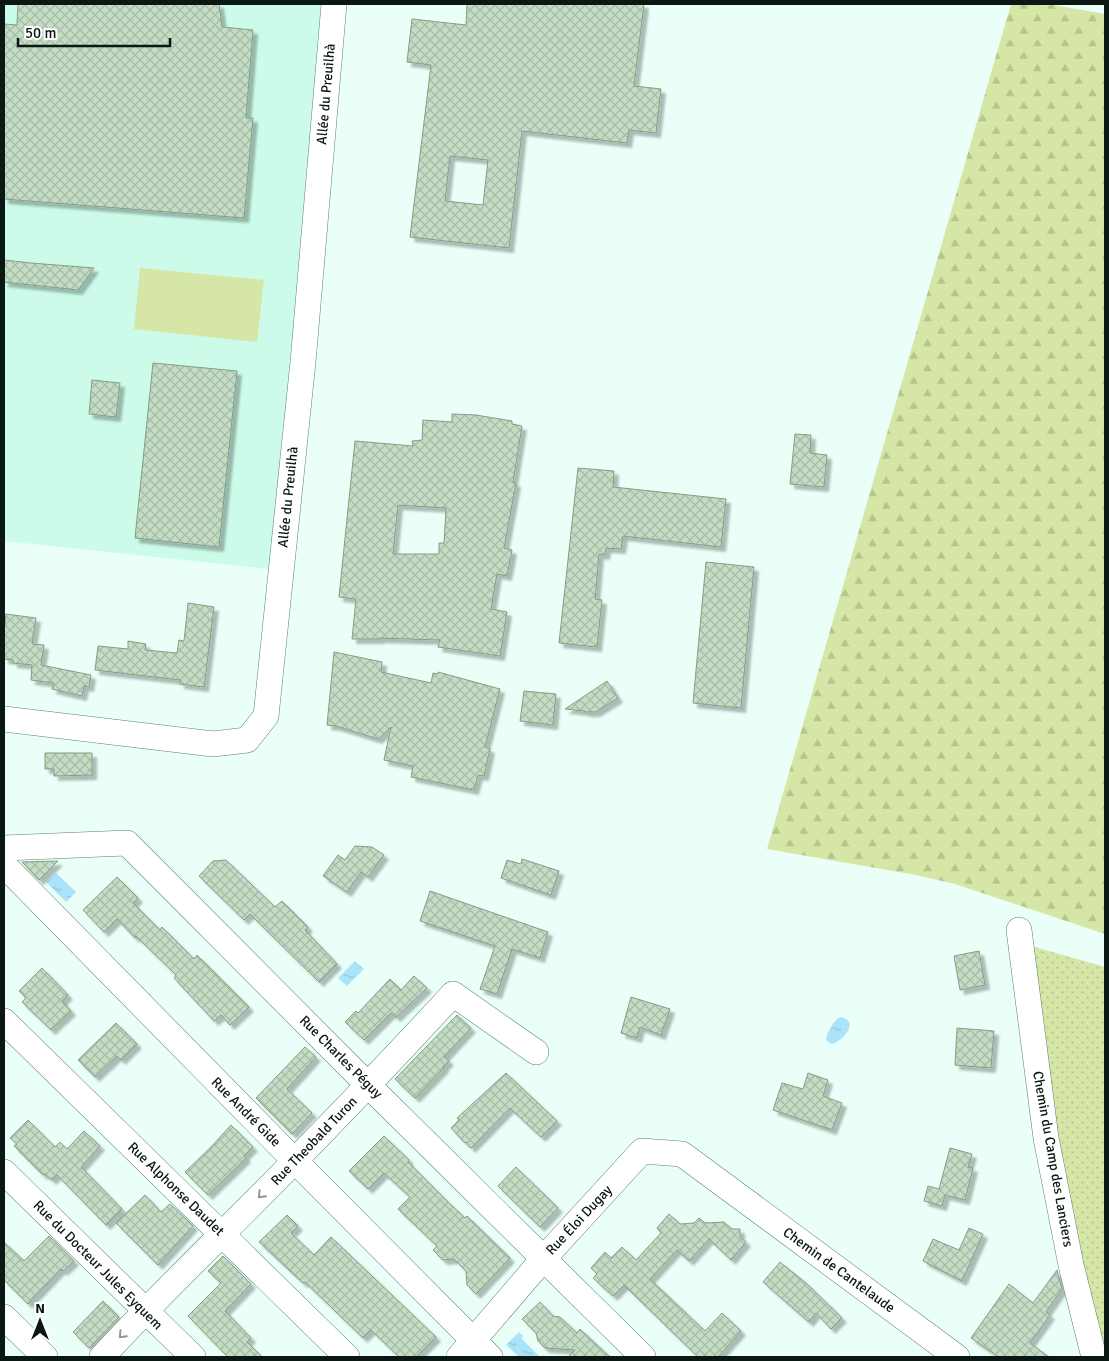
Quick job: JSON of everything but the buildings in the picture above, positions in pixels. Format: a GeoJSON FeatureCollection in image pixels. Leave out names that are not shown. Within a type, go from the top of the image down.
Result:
{"type":"FeatureCollection","features":[{"type":"Feature","properties":{"kind":"street","name":"Allée du Preuilhà"},"geometry":{"type":"LineString","coordinates":[[4,719],[213,744],[247,740],[266,716],[303,362],[334,4]]}},
{"type":"Feature","properties":{"kind":"street","name":"Rue Charles Péguy"},"geometry":{"type":"LineString","coordinates":[[4,848],[127,843],[368,1085],[644,1357]]}},
{"type":"Feature","properties":{"kind":"street","name":"Rue André Gide"},"geometry":{"type":"LineString","coordinates":[[4,865],[295,1161],[474,1352]]}},
{"type":"Feature","properties":{"kind":"street","name":"Chemin du Camp des Lanciers"},"geometry":{"type":"LineString","coordinates":[[1019,930],[1046,1138],[1071,1265],[1094,1357]]}},
{"type":"Feature","properties":{"kind":"street","name":"Rue Theobald Turon"},"geometry":{"type":"LineString","coordinates":[[102,1357],[144,1311],[295,1161],[453,994],[536,1052]]}},
{"type":"Feature","properties":{"kind":"street","name":"Rue Alphonse Daudet"},"geometry":{"type":"LineString","coordinates":[[4,1022],[347,1357]]}},
{"type":"Feature","properties":{"kind":"street","name":"Rue Éloi Dugay"},"geometry":{"type":"LineString","coordinates":[[474,1352],[544,1258],[642,1152],[682,1154],[722,1184]]}},
{"type":"Feature","properties":{"kind":"street","name":"Rue du Docteur Jules Eyquem"},"geometry":{"type":"LineString","coordinates":[[4,1172],[193,1357]]}},
{"type":"Feature","properties":{"kind":"street","name":"Chemin de Cantelaude"},"geometry":{"type":"LineString","coordinates":[[722,1184],[957,1357]]}},
{"type":"Feature","properties":{"kind":"street"},"geometry":{"type":"LineString","coordinates":[[4,1317],[45,1357]]}},
{"type":"Feature","properties":{"kind":"shaded area"},"geometry":{"type":"Polygon","coordinates":[[[4,4],[334,4],[280,570],[4,541],[4,4]]]}},
{"type":"Feature","properties":{"kind":"green space"},"geometry":{"type":"Polygon","coordinates":[[[1011,4],[1048,4],[1105,14],[1105,934],[955,884],[916,875],[767,849],[1011,4]]]}},
{"type":"Feature","properties":{"kind":"green space"},"geometry":{"type":"Polygon","coordinates":[[[140,268],[264,280],[257,342],[134,329],[140,268]]]}},
{"type":"Feature","properties":{"kind":"green space"},"geometry":{"type":"Polygon","coordinates":[[[1028,945],[1105,967],[1105,1355],[1078,1269],[1028,945]]]}},
{"type":"Feature","properties":{"kind":"water"},"geometry":{"type":"Polygon","coordinates":[[[56,873],[76,892],[66,902],[46,882],[56,873]]]}},
{"type":"Feature","properties":{"kind":"water"},"geometry":{"type":"Polygon","coordinates":[[[355,961],[364,969],[347,986],[338,978],[355,961]]]}},
{"type":"Feature","properties":{"kind":"water"},"geometry":{"type":"Polygon","coordinates":[[[840,1017],[846,1019],[850,1026],[845,1035],[831,1044],[826,1040],[827,1034],[840,1017]]]}},
{"type":"Feature","properties":{"kind":"water"},"geometry":{"type":"Polygon","coordinates":[[[519,1332],[523,1336],[522,1339],[540,1357],[519,1357],[506,1345],[519,1332]]]}}]}
